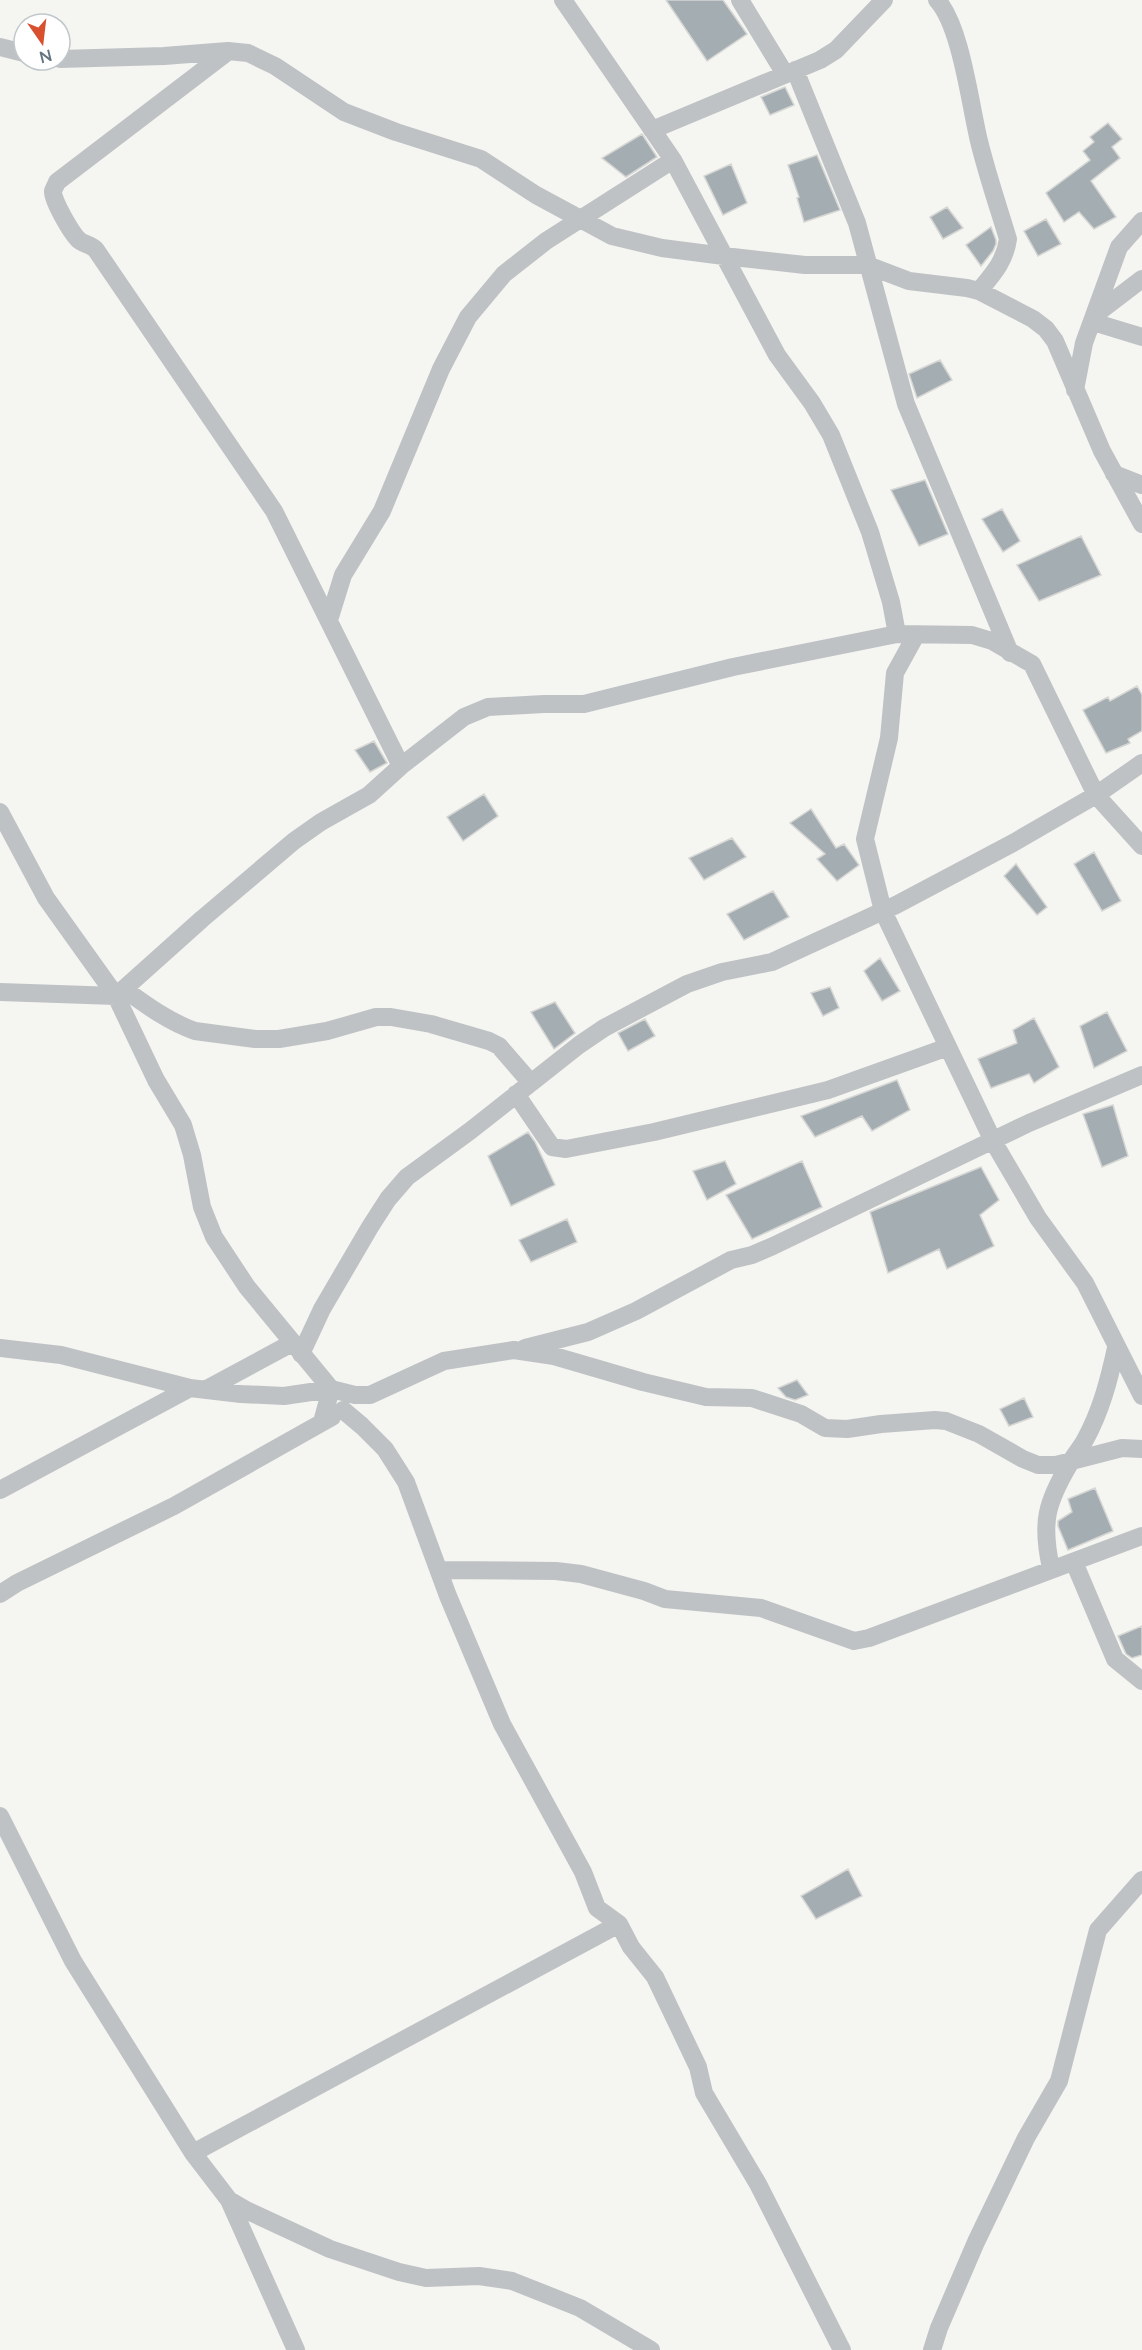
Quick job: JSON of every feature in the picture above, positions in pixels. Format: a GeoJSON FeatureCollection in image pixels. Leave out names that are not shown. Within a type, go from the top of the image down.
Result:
{"type":"FeatureCollection","features":[{"type":"Feature","properties":{"kind":"street"},"geometry":{"type":"LineString","coordinates":[[563,0],[673,160],[777,355],[812,403],[831,435],[870,532],[891,602],[897,634]]}},
{"type":"Feature","properties":{"kind":"street"},"geometry":{"type":"LineString","coordinates":[[740,0],[790,72],[851,205],[906,404],[1011,653]]}},
{"type":"Feature","properties":{"kind":"street"},"geometry":{"type":"LineString","coordinates":[[652,130],[820,60],[836,50],[884,0]]}},
{"type":"Feature","properties":{"kind":"street"},"geometry":{"type":"LineString","coordinates":[[937,0],[944,7],[953,26],[979,142],[1008,239],[1007,252],[979,291]]}},
{"type":"Feature","properties":{"kind":"street"},"geometry":{"type":"LineString","coordinates":[[228,51],[57,182],[53,191],[55,200],[74,236],[96,250],[274,511],[401,766]]}},
{"type":"Feature","properties":{"kind":"street"},"geometry":{"type":"LineString","coordinates":[[72,59],[164,56],[228,51],[248,53],[275,66],[344,112],[366,122],[481,159],[536,195],[612,236],[629,241],[724,256],[805,265],[867,265],[909,280],[979,291],[1023,313],[1046,329],[1062,355],[1102,452],[1142,524]]}},
{"type":"Feature","properties":{"kind":"street"},"geometry":{"type":"LineString","coordinates":[[328,620],[343,575],[382,511],[441,369],[468,317],[504,274],[546,241],[673,160]]}},
{"type":"Feature","properties":{"kind":"street"},"geometry":{"type":"LineString","coordinates":[[1075,390],[1084,343],[1119,247],[1142,221]]}},
{"type":"Feature","properties":{"kind":"street"},"geometry":{"type":"LineString","coordinates":[[1094,318],[1142,279]]}},
{"type":"Feature","properties":{"kind":"street"},"geometry":{"type":"LineString","coordinates":[[1094,318],[1142,337]]}},
{"type":"Feature","properties":{"kind":"street"},"geometry":{"type":"LineString","coordinates":[[1114,474],[1142,485]]}},
{"type":"Feature","properties":{"kind":"street"},"geometry":{"type":"LineString","coordinates":[[0,992],[120,993],[294,841],[321,822],[369,795],[401,766],[464,717],[488,707],[584,704],[733,667],[897,634],[972,635],[992,641],[1032,664],[1096,795],[1142,846]]}},
{"type":"Feature","properties":{"kind":"street"},"geometry":{"type":"LineString","coordinates":[[916,635],[895,673],[889,738],[865,840],[883,911],[993,1141],[1038,1218],[1085,1283],[1142,1396]]}},
{"type":"Feature","properties":{"kind":"street"},"geometry":{"type":"LineString","coordinates":[[0,1490],[198,1389],[297,1349],[388,1199],[407,1177],[604,1028],[687,984],[722,972],[771,962],[883,911],[1013,843],[1096,795],[1142,763]]}},
{"type":"Feature","properties":{"kind":"street"},"geometry":{"type":"LineString","coordinates":[[0,812],[46,898],[91,964],[120,993],[186,1028],[255,1039],[279,1039],[327,1031],[376,1017],[391,1017],[431,1024],[489,1041],[499,1046],[531,1083]]}},
{"type":"Feature","properties":{"kind":"street"},"geometry":{"type":"LineString","coordinates":[[120,993],[156,1080],[183,1125],[192,1155],[202,1207],[214,1237],[247,1287],[332,1389]]}},
{"type":"Feature","properties":{"kind":"street"},"geometry":{"type":"LineString","coordinates":[[516,1094],[552,1147],[566,1149],[654,1132],[828,1090],[948,1047]]}},
{"type":"Feature","properties":{"kind":"street"},"geometry":{"type":"LineString","coordinates":[[0,1594],[17,1583],[174,1506],[370,1395],[444,1360],[514,1350],[569,1338],[616,1319],[731,1260],[752,1255],[773,1246],[993,1141],[1142,1075]]}},
{"type":"Feature","properties":{"kind":"street"},"geometry":{"type":"LineString","coordinates":[[0,1348],[61,1355],[198,1389],[284,1396],[332,1389],[356,1395],[370,1395]]}},
{"type":"Feature","properties":{"kind":"street"},"geometry":{"type":"LineString","coordinates":[[1051,1568],[1045,1541],[1046,1513],[1057,1487],[1085,1441],[1100,1408],[1116,1348]]}},
{"type":"Feature","properties":{"kind":"street"},"geometry":{"type":"LineString","coordinates":[[514,1350],[554,1356],[643,1382],[706,1397],[752,1398],[801,1414],[825,1428],[848,1429],[881,1424],[946,1421],[979,1434],[1038,1465],[1056,1465],[1122,1448],[1142,1449]]}},
{"type":"Feature","properties":{"kind":"street"},"geometry":{"type":"LineString","coordinates":[[322,1422],[332,1389]]}},
{"type":"Feature","properties":{"kind":"street"},"geometry":{"type":"LineString","coordinates":[[343,1410],[371,1434],[397,1465],[406,1482],[448,1596],[502,1724],[583,1872],[597,1908],[619,1924],[632,1947],[655,1977],[698,2067],[708,2101],[758,2184],[842,2350]]}},
{"type":"Feature","properties":{"kind":"street"},"geometry":{"type":"LineString","coordinates":[[439,1570],[556,1571],[581,1574],[645,1591],[665,1599],[761,1608],[854,1641],[879,1635],[1051,1568],[1074,1562],[1142,1536]]}},
{"type":"Feature","properties":{"kind":"street"},"geometry":{"type":"LineString","coordinates":[[1074,1562],[1115,1659],[1142,1681]]}},
{"type":"Feature","properties":{"kind":"street"},"geometry":{"type":"LineString","coordinates":[[0,1816],[73,1961],[193,2153],[229,2200],[296,2350]]}},
{"type":"Feature","properties":{"kind":"street"},"geometry":{"type":"LineString","coordinates":[[932,2350],[939,2328],[976,2242],[1026,2138],[1059,2081],[1098,1930],[1142,1880]]}},
{"type":"Feature","properties":{"kind":"street"},"geometry":{"type":"LineString","coordinates":[[193,2153],[619,1924]]}},
{"type":"Feature","properties":{"kind":"street"},"geometry":{"type":"LineString","coordinates":[[229,2200],[330,2248],[399,2272],[426,2278],[479,2276],[512,2281],[580,2308],[651,2350]]}},
{"type":"Feature","properties":{"kind":"building"},"geometry":{"type":"Polygon","coordinates":[[[666,0],[723,0],[747,34],[707,61],[666,0]]]}},
{"type":"Feature","properties":{"kind":"building"},"geometry":{"type":"Polygon","coordinates":[[[785,87],[794,105],[770,115],[761,97],[785,87]]]}},
{"type":"Feature","properties":{"kind":"building"},"geometry":{"type":"Polygon","coordinates":[[[1108,123],[1122,139],[1112,147],[1120,158],[1091,181],[1116,217],[1094,229],[1079,212],[1064,222],[1046,193],[1090,160],[1083,151],[1094,142],[1090,137],[1108,123]]]}},
{"type":"Feature","properties":{"kind":"building"},"geometry":{"type":"Polygon","coordinates":[[[642,134],[657,157],[626,177],[602,158],[642,134]]]}},
{"type":"Feature","properties":{"kind":"building"},"geometry":{"type":"Polygon","coordinates":[[[817,155],[840,210],[804,222],[797,198],[799,197],[788,165],[817,155]]]}},
{"type":"Feature","properties":{"kind":"building"},"geometry":{"type":"Polygon","coordinates":[[[731,164],[747,203],[723,215],[704,176],[731,164]]]}},
{"type":"Feature","properties":{"kind":"building"},"geometry":{"type":"Polygon","coordinates":[[[947,207],[963,228],[943,239],[930,217],[947,207]]]}},
{"type":"Feature","properties":{"kind":"building"},"geometry":{"type":"Polygon","coordinates":[[[1046,219],[1061,244],[1038,256],[1024,231],[1046,219]]]}},
{"type":"Feature","properties":{"kind":"building"},"geometry":{"type":"Polygon","coordinates":[[[991,227],[996,244],[981,266],[966,245],[991,227]]]}},
{"type":"Feature","properties":{"kind":"building"},"geometry":{"type":"Polygon","coordinates":[[[940,360],[952,380],[917,398],[909,374],[940,360]]]}},
{"type":"Feature","properties":{"kind":"building"},"geometry":{"type":"Polygon","coordinates":[[[925,480],[948,534],[919,546],[891,490],[925,480]]]}},
{"type":"Feature","properties":{"kind":"building"},"geometry":{"type":"Polygon","coordinates":[[[1002,509],[1020,541],[1003,552],[982,519],[1002,509]]]}},
{"type":"Feature","properties":{"kind":"building"},"geometry":{"type":"Polygon","coordinates":[[[1081,536],[1101,575],[1039,601],[1017,565],[1081,536]]]}},
{"type":"Feature","properties":{"kind":"building"},"geometry":{"type":"Polygon","coordinates":[[[1137,686],[1142,695],[1142,731],[1128,739],[1130,743],[1106,753],[1083,710],[1108,697],[1110,701],[1137,686]]]}},
{"type":"Feature","properties":{"kind":"building"},"geometry":{"type":"Polygon","coordinates":[[[374,741],[387,763],[370,772],[355,750],[374,741]]]}},
{"type":"Feature","properties":{"kind":"building"},"geometry":{"type":"Polygon","coordinates":[[[484,794],[498,816],[463,841],[447,817],[484,794]]]}},
{"type":"Feature","properties":{"kind":"building"},"geometry":{"type":"Polygon","coordinates":[[[811,809],[836,848],[844,844],[859,865],[837,881],[817,859],[825,854],[790,823],[811,809]]]}},
{"type":"Feature","properties":{"kind":"building"},"geometry":{"type":"Polygon","coordinates":[[[732,838],[746,857],[704,880],[689,858],[732,838]]]}},
{"type":"Feature","properties":{"kind":"building"},"geometry":{"type":"Polygon","coordinates":[[[1094,852],[1121,901],[1102,911],[1074,864],[1094,852]]]}},
{"type":"Feature","properties":{"kind":"building"},"geometry":{"type":"Polygon","coordinates":[[[1016,864],[1047,907],[1037,915],[1004,876],[1016,864]]]}},
{"type":"Feature","properties":{"kind":"building"},"geometry":{"type":"Polygon","coordinates":[[[773,891],[789,917],[744,940],[727,914],[773,891]]]}},
{"type":"Feature","properties":{"kind":"building"},"geometry":{"type":"Polygon","coordinates":[[[880,958],[900,991],[882,1001],[864,971],[880,958]]]}},
{"type":"Feature","properties":{"kind":"building"},"geometry":{"type":"Polygon","coordinates":[[[830,987],[839,1008],[823,1016],[811,993],[830,987]]]}},
{"type":"Feature","properties":{"kind":"building"},"geometry":{"type":"Polygon","coordinates":[[[555,1002],[575,1033],[554,1049],[531,1012],[555,1002]]]}},
{"type":"Feature","properties":{"kind":"building"},"geometry":{"type":"Polygon","coordinates":[[[1107,1012],[1127,1051],[1094,1068],[1080,1026],[1107,1012]]]}},
{"type":"Feature","properties":{"kind":"building"},"geometry":{"type":"Polygon","coordinates":[[[1034,1018],[1059,1067],[1034,1083],[1029,1074],[991,1088],[978,1059],[1017,1043],[1013,1030],[1034,1018]]]}},
{"type":"Feature","properties":{"kind":"building"},"geometry":{"type":"Polygon","coordinates":[[[645,1019],[655,1036],[628,1051],[618,1033],[645,1019]]]}},
{"type":"Feature","properties":{"kind":"building"},"geometry":{"type":"Polygon","coordinates":[[[897,1080],[910,1110],[872,1131],[862,1116],[815,1137],[801,1116],[897,1080]]]}},
{"type":"Feature","properties":{"kind":"building"},"geometry":{"type":"Polygon","coordinates":[[[1113,1105],[1128,1156],[1102,1167],[1083,1114],[1113,1105]]]}},
{"type":"Feature","properties":{"kind":"building"},"geometry":{"type":"Polygon","coordinates":[[[528,1132],[555,1185],[511,1206],[488,1156],[528,1132]]]}},
{"type":"Feature","properties":{"kind":"building"},"geometry":{"type":"Polygon","coordinates":[[[725,1161],[736,1184],[707,1200],[693,1171],[725,1161]]]}},
{"type":"Feature","properties":{"kind":"building"},"geometry":{"type":"Polygon","coordinates":[[[802,1161],[822,1207],[752,1239],[726,1195],[802,1161]]]}},
{"type":"Feature","properties":{"kind":"building"},"geometry":{"type":"Polygon","coordinates":[[[981,1167],[999,1200],[980,1215],[994,1246],[947,1269],[939,1249],[888,1273],[870,1212],[981,1167]]]}},
{"type":"Feature","properties":{"kind":"building"},"geometry":{"type":"Polygon","coordinates":[[[567,1219],[577,1242],[531,1262],[519,1240],[567,1219]]]}},
{"type":"Feature","properties":{"kind":"building"},"geometry":{"type":"Polygon","coordinates":[[[797,1380],[808,1395],[795,1400],[786,1397],[778,1388],[797,1380]]]}},
{"type":"Feature","properties":{"kind":"building"},"geometry":{"type":"Polygon","coordinates":[[[1024,1398],[1033,1417],[1009,1426],[1000,1409],[1024,1398]]]}},
{"type":"Feature","properties":{"kind":"building"},"geometry":{"type":"Polygon","coordinates":[[[1095,1488],[1113,1531],[1068,1550],[1058,1521],[1072,1512],[1068,1499],[1095,1488]]]}},
{"type":"Feature","properties":{"kind":"building"},"geometry":{"type":"Polygon","coordinates":[[[1142,1626],[1142,1655],[1132,1658],[1126,1654],[1118,1636],[1142,1626]]]}},
{"type":"Feature","properties":{"kind":"building"},"geometry":{"type":"Polygon","coordinates":[[[848,1869],[862,1896],[816,1919],[801,1896],[848,1869]]]}}]}
